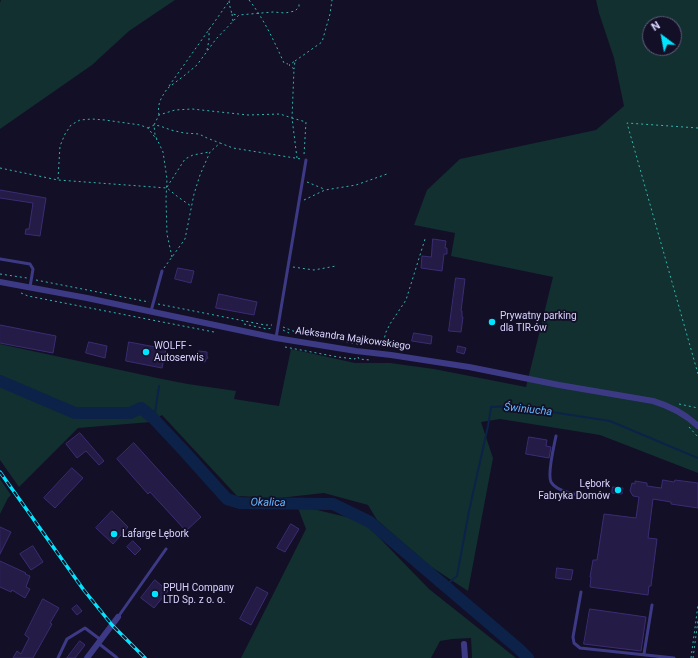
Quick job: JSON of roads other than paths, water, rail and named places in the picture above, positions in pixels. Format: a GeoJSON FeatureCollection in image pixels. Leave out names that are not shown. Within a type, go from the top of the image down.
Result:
{"type":"FeatureCollection","features":[{"type":"Feature","properties":{"kind":"street","name":"Aleksandra Majkowskiego"},"geometry":{"type":"LineString","coordinates":[[0,282],[87,298],[276,338],[469,367],[559,385],[653,401],[679,412],[696,422]]}},
{"type":"Feature","properties":{"kind":"street"},"geometry":{"type":"LineString","coordinates":[[87,658],[118,617]]}},
{"type":"Feature","properties":{"kind":"street"},"geometry":{"type":"LineString","coordinates":[[464,644],[464,658]]}},
{"type":"Feature","properties":{"kind":"lane"},"geometry":{"type":"LineString","coordinates":[[276,338],[306,160]]}},
{"type":"Feature","properties":{"kind":"lane"},"geometry":{"type":"LineString","coordinates":[[0,259],[30,264],[34,269],[30,287]]}},
{"type":"Feature","properties":{"kind":"lane"},"geometry":{"type":"LineString","coordinates":[[151,312],[162,271]]}},
{"type":"Feature","properties":{"kind":"lane"},"geometry":{"type":"LineString","coordinates":[[556,436],[550,475],[552,483],[557,488],[568,492],[595,498]]}},
{"type":"Feature","properties":{"kind":"lane"},"geometry":{"type":"LineString","coordinates":[[118,617],[166,549]]}},
{"type":"Feature","properties":{"kind":"lane"},"geometry":{"type":"LineString","coordinates":[[581,592],[573,637],[574,643],[580,648],[674,658]]}},
{"type":"Feature","properties":{"kind":"lane"},"geometry":{"type":"LineString","coordinates":[[644,654],[652,605]]}},
{"type":"Feature","properties":{"kind":"lane"},"geometry":{"type":"LineString","coordinates":[[58,658],[67,639],[85,628],[117,658]]}},
{"type":"Feature","properties":{"kind":"waterway","name":"Okalica"},"geometry":{"type":"LineString","coordinates":[[0,381],[75,413],[130,413],[141,408],[152,417],[227,499],[240,503],[333,504],[370,522],[528,658]]}},
{"type":"Feature","properties":{"kind":"waterway"},"geometry":{"type":"LineString","coordinates":[[154,420],[159,386]]}},
{"type":"Feature","properties":{"kind":"waterway","name":"Świniucha"},"geometry":{"type":"LineString","coordinates":[[445,586],[457,576],[491,407],[513,406],[610,421],[698,458]]}},
{"type":"Feature","properties":{"kind":"railway"},"geometry":{"type":"LineString","coordinates":[[0,472],[83,589],[112,625],[145,658]]}},
{"type":"Feature","properties":{"kind":"place","name":"Prywatny parking dla TIR-ów"},"geometry":{"type":"Point","coordinates":[492,322]}},
{"type":"Feature","properties":{"kind":"place","name":"WOLFF - Autoserwis"},"geometry":{"type":"Point","coordinates":[146,352]}},
{"type":"Feature","properties":{"kind":"place","name":"Lębork Fabryka Domów"},"geometry":{"type":"Point","coordinates":[618,490]}},
{"type":"Feature","properties":{"kind":"place","name":"Lafarge Lębork"},"geometry":{"type":"Point","coordinates":[114,534]}},
{"type":"Feature","properties":{"kind":"place","name":"PPUH Company LTD Sp. z o. o."},"geometry":{"type":"Point","coordinates":[155,594]}}]}
